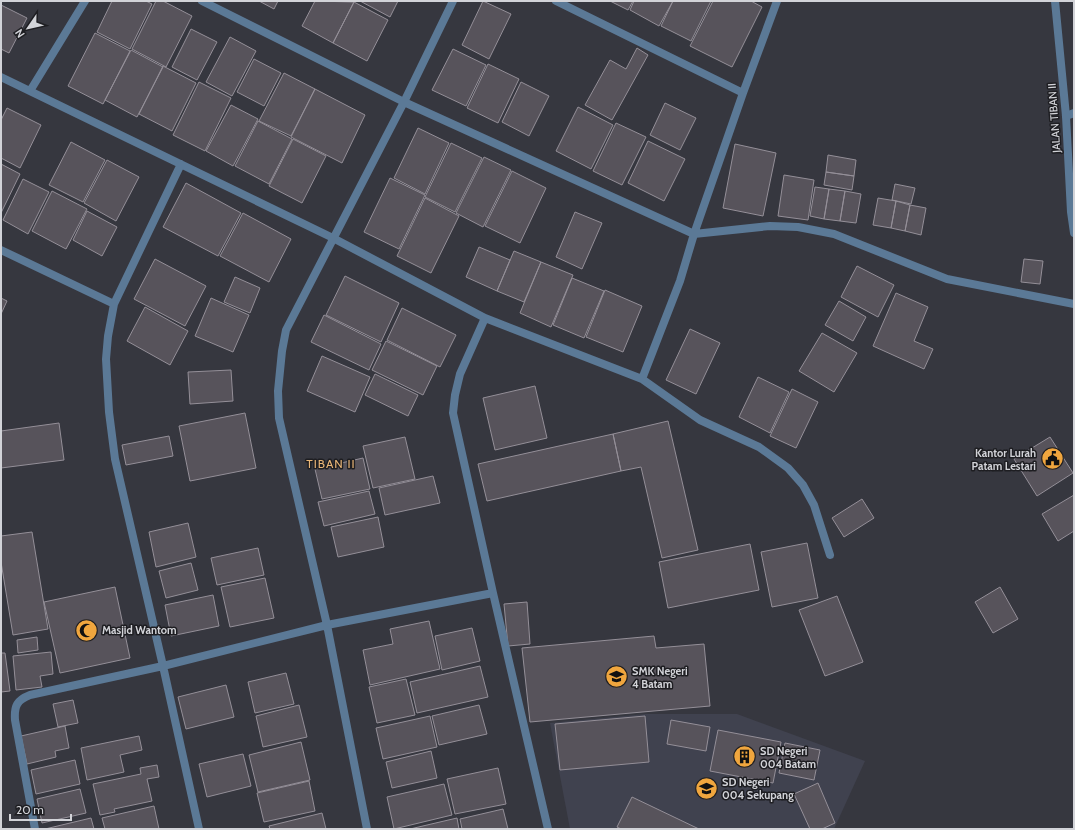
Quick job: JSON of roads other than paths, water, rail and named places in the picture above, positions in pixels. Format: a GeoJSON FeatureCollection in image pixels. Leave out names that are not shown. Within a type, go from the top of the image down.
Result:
{"type":"FeatureCollection","features":[{"type":"Feature","properties":{"kind":"street"},"geometry":{"type":"LineString","coordinates":[[30,91],[85,1]]}},
{"type":"Feature","properties":{"kind":"street"},"geometry":{"type":"LineString","coordinates":[[202,1],[404,102],[694,234],[770,226],[798,227],[834,234],[947,279],[1074,304]]}},
{"type":"Feature","properties":{"kind":"street"},"geometry":{"type":"LineString","coordinates":[[367,829],[327,625],[279,418],[278,391],[282,351],[286,330],[404,102],[453,1]]}},
{"type":"Feature","properties":{"kind":"street"},"geometry":{"type":"LineString","coordinates":[[556,1],[743,93]]}},
{"type":"Feature","properties":{"kind":"street"},"geometry":{"type":"LineString","coordinates":[[642,380],[680,281],[694,234],[777,1]]}},
{"type":"Feature","properties":{"kind":"street","name":"JALAN TIBAN II"},"geometry":{"type":"LineString","coordinates":[[1055,1],[1070,114],[1071,212],[1074,233]]}},
{"type":"Feature","properties":{"kind":"street"},"geometry":{"type":"LineString","coordinates":[[1,77],[333,238],[486,318],[642,380],[700,420],[759,447],[788,468],[803,485],[814,505],[830,555]]}},
{"type":"Feature","properties":{"kind":"street"},"geometry":{"type":"LineString","coordinates":[[181,164],[114,304],[108,336],[106,359],[109,412],[115,459],[199,829]]}},
{"type":"Feature","properties":{"kind":"street"},"geometry":{"type":"LineString","coordinates":[[1,250],[114,304]]}},
{"type":"Feature","properties":{"kind":"street"},"geometry":{"type":"LineString","coordinates":[[486,318],[460,374],[454,395],[453,413],[493,594],[548,829]]}},
{"type":"Feature","properties":{"kind":"street"},"geometry":{"type":"LineString","coordinates":[[35,829],[14,710],[22,698],[163,666],[327,625],[493,594]]}},
{"type":"Feature","properties":{"kind":"place","name":"Kantor Lurah Patam Lestari"},"geometry":{"type":"Point","coordinates":[1052,459]}},
{"type":"Feature","properties":{"kind":"place","name":"Masjid Wantom"},"geometry":{"type":"Point","coordinates":[87,630]}},
{"type":"Feature","properties":{"kind":"place","name":"SMK Negeri 4 Batam"},"geometry":{"type":"Point","coordinates":[616,677]}},
{"type":"Feature","properties":{"kind":"place","name":"SD Negeri 004 Batam"},"geometry":{"type":"Point","coordinates":[745,757]}},
{"type":"Feature","properties":{"kind":"place","name":"SD Negeri 004 Sekupang"},"geometry":{"type":"Point","coordinates":[707,788]}},
{"type":"Feature","properties":{"kind":"district","name":"TIBAN II"},"geometry":{"type":"Point","coordinates":[331,464]}}]}
